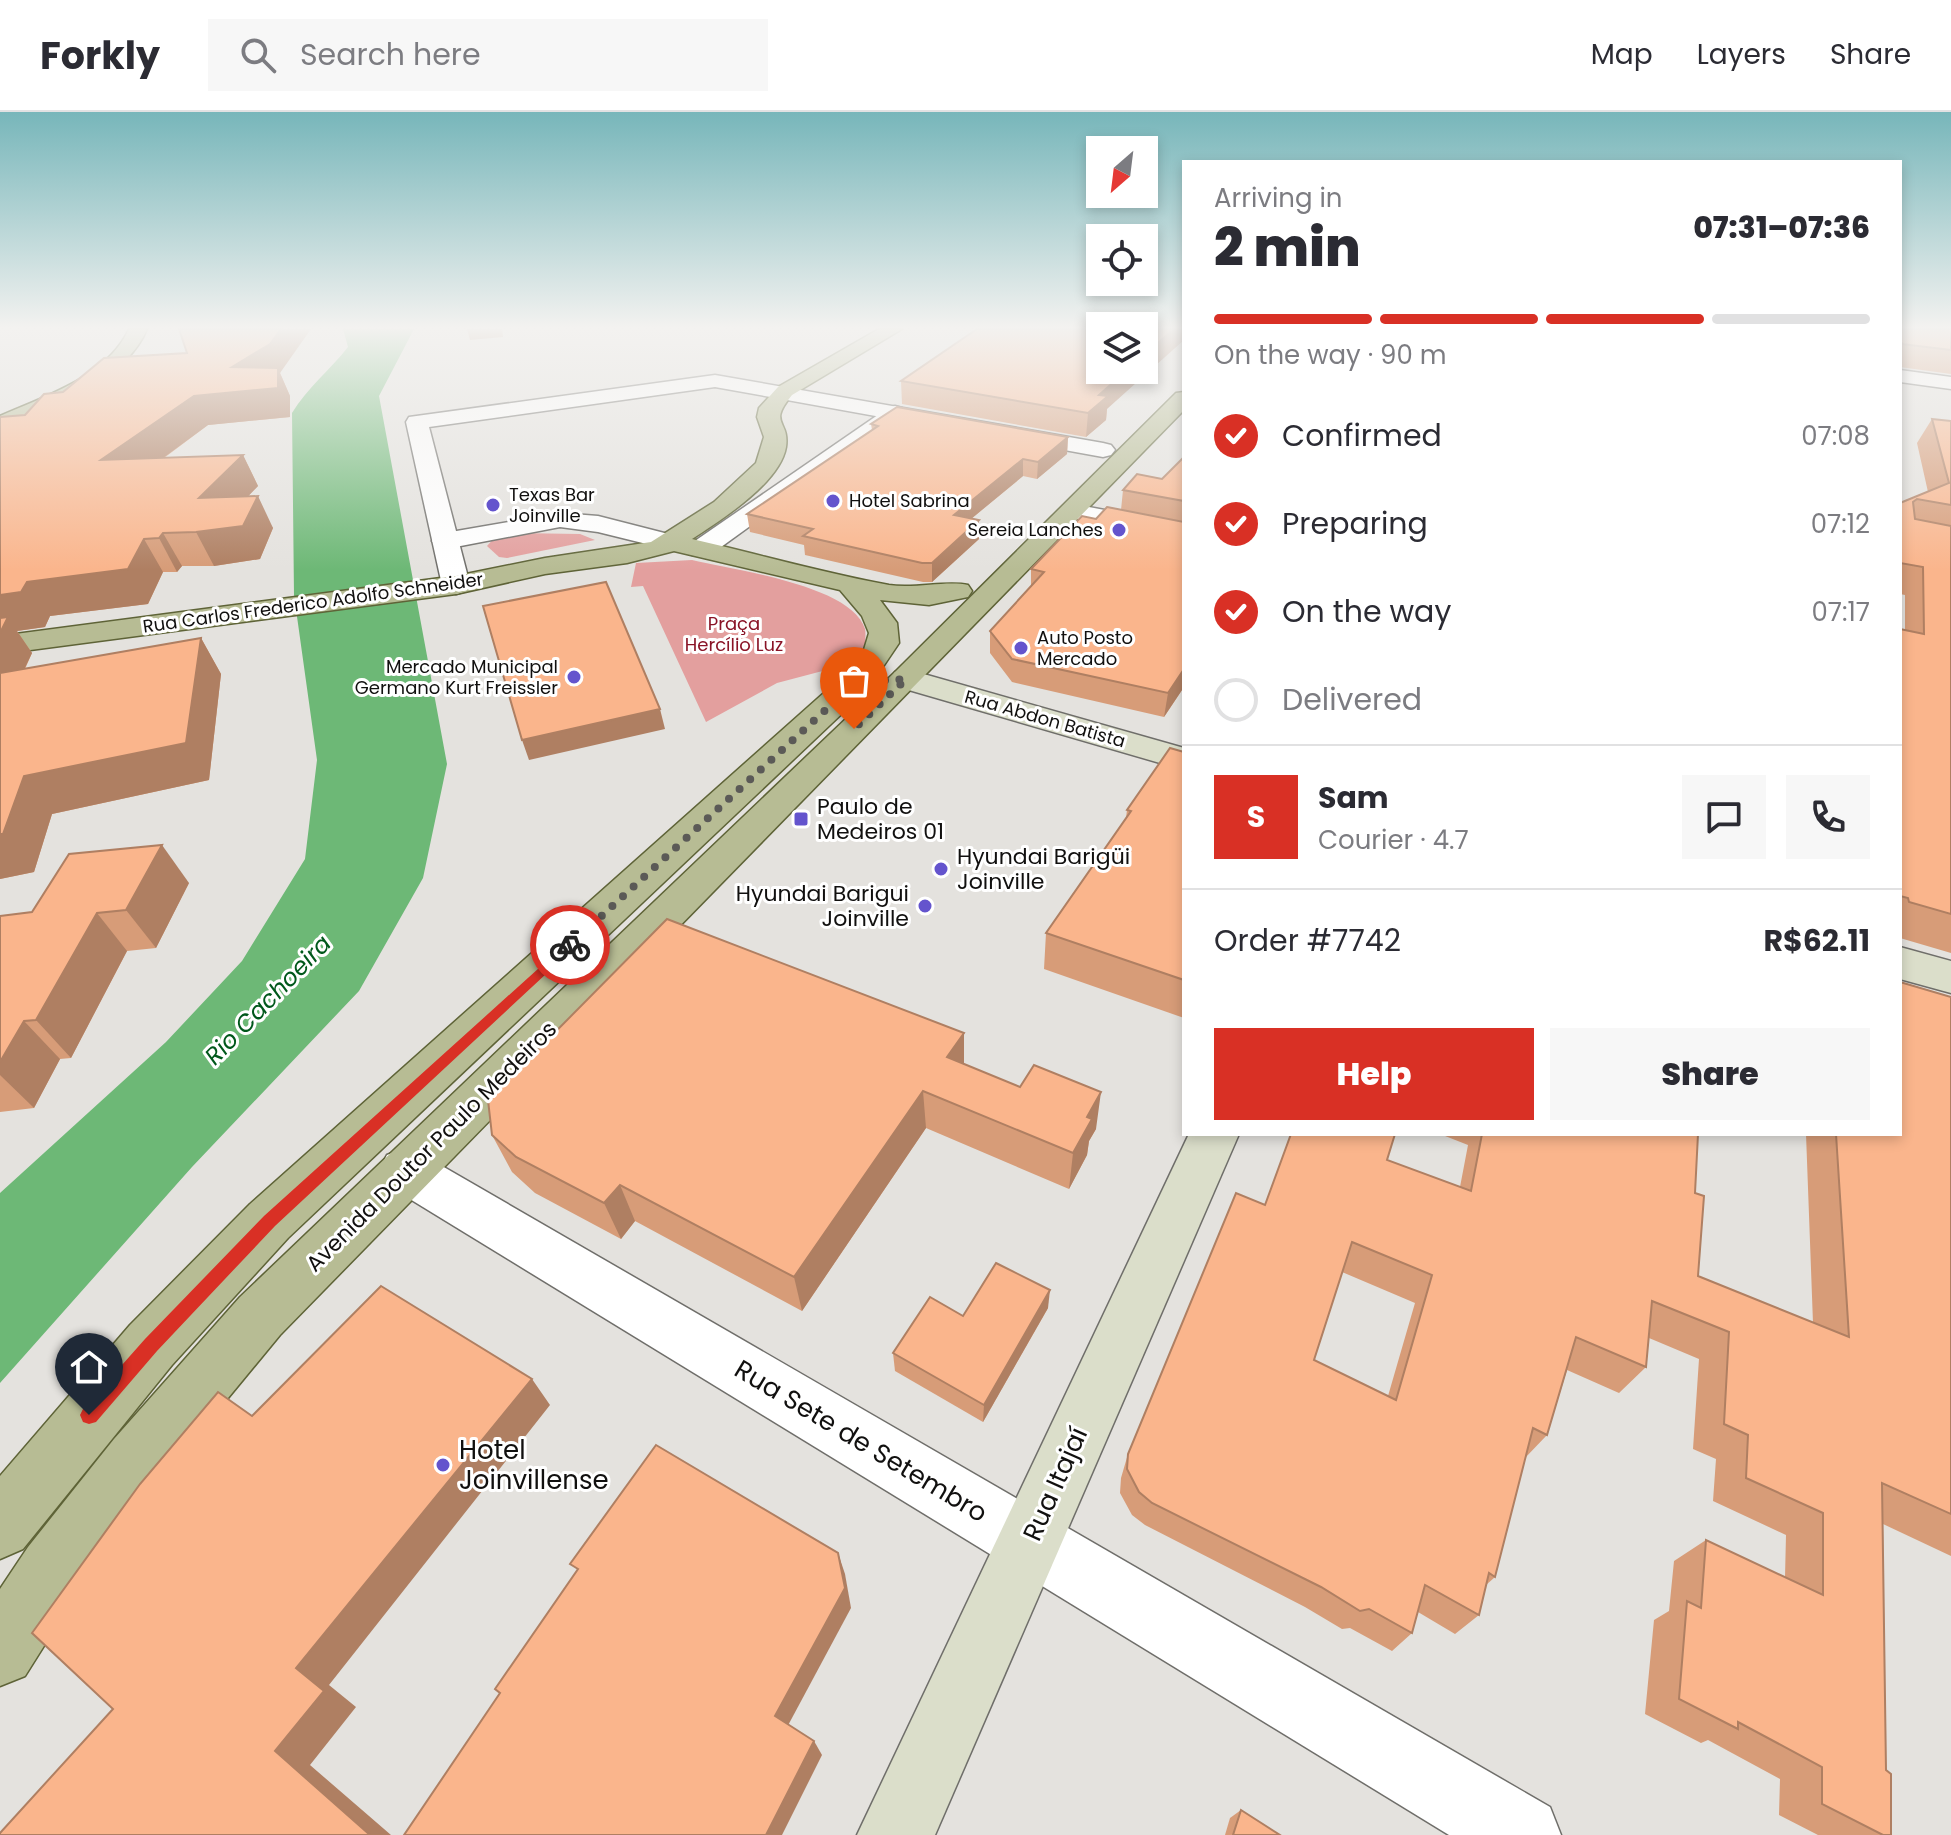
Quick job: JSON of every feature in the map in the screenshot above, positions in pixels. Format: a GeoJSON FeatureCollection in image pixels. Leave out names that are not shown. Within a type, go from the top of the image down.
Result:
{"type":"FeatureCollection","features":[{"type":"Feature","properties":{"kind":"main road"},"geometry":{"type":"LineString","coordinates":[[0,424],[28,409]]}},
{"type":"Feature","properties":{"kind":"main road"},"geometry":{"type":"LineString","coordinates":[[671,542],[723,507],[767,466],[774,450],[775,437],[768,417],[770,409]]}},
{"type":"Feature","properties":{"kind":"main road"},"geometry":{"type":"LineString","coordinates":[[856,682],[906,679],[911,639],[1103,450],[1160,409]]}},
{"type":"Feature","properties":{"kind":"main road","name":"Avenida Doutor Paulo Medeiros"},"geometry":{"type":"LineString","coordinates":[[0,1526],[89,1415],[203,1288],[269,1221],[386,1152],[906,679],[1073,511],[1168,409]]}},
{"type":"Feature","properties":{"kind":"main road"},"geometry":{"type":"LineString","coordinates":[[671,542],[851,586],[912,596],[958,591]]}},
{"type":"Feature","properties":{"kind":"main road","name":"Rua Carlos Frederico Adolfo Schneider"},"geometry":{"type":"LineString","coordinates":[[0,645],[445,587],[558,563],[643,553],[671,542]]}},
{"type":"Feature","properties":{"kind":"main road","name":"Avenida Doutor Paulo Medeiros"},"geometry":{"type":"LineString","coordinates":[[0,1651],[52,1571],[193,1392],[260,1316],[386,1152],[856,682],[882,651],[886,628],[875,610],[851,586]]}},
{"type":"Feature","properties":{"kind":"main road","name":"Rua Abdon Batista"},"geometry":{"type":"LineString","coordinates":[[906,679],[1182,758]]}},
{"type":"Feature","properties":{"kind":"main road"},"geometry":{"type":"LineString","coordinates":[[1902,964],[1951,977]]}},
{"type":"Feature","properties":{"kind":"main road","name":"Rua Itajaí"},"geometry":{"type":"LineString","coordinates":[[896,1835],[1213,1136]]}},
{"type":"Feature","properties":{"kind":"street"},"geometry":{"type":"LineString","coordinates":[[445,587],[445,541],[417,422],[506,409]]}},
{"type":"Feature","properties":{"kind":"street"},"geometry":{"type":"LineString","coordinates":[[881,409],[1103,450]]}},
{"type":"Feature","properties":{"kind":"street"},"geometry":{"type":"LineString","coordinates":[[701,549],[895,412]]}},
{"type":"Feature","properties":{"kind":"street"},"geometry":{"type":"LineString","coordinates":[[1073,511],[1182,533]]}},
{"type":"Feature","properties":{"kind":"street"},"geometry":{"type":"LineString","coordinates":[[445,541],[560,520],[598,524],[671,542]]}},
{"type":"Feature","properties":{"kind":"street","name":"Rua Sete de Setembro"},"geometry":{"type":"LineString","coordinates":[[386,1152],[1522,1835]]}},
{"type":"Feature","properties":{"kind":"green space"},"geometry":{"type":"Polygon","coordinates":[[[516,533],[580,534],[595,540],[507,558],[499,557],[487,546],[495,537],[516,533]]]}},
{"type":"Feature","properties":{"kind":"green space","name":"Praça Hercílio Luz"},"geometry":{"type":"Polygon","coordinates":[[[692,560],[789,582],[838,601],[856,614],[865,629],[865,647],[849,664],[777,683],[706,722],[643,586],[631,587],[636,563],[692,560]]]}},
{"type":"Feature","properties":{"kind":"water","name":"Rio Cachoeira"},"geometry":{"type":"Polygon","coordinates":[[[295,409],[381,409],[447,764],[423,878],[359,991],[192,1167],[0,1383],[0,1193],[166,1042],[242,961],[305,859],[317,760],[294,595],[292,413],[295,409]]]}},
{"type":"Feature","properties":{"kind":"building"},"geometry":{"type":"Polygon","coordinates":[[[30,409],[175,409],[101,460],[243,455],[199,498],[258,496],[243,526],[163,533],[159,538],[144,539],[128,569],[27,582],[21,592],[0,595],[0,417],[25,415],[30,409]]]}},
{"type":"Feature","properties":{"kind":"building"},"geometry":{"type":"Polygon","coordinates":[[[893,409],[911,409],[1068,437],[1038,462],[1023,459],[954,515],[979,520],[932,563],[803,536],[813,529],[747,514],[878,426],[871,424],[893,409]]]}},
{"type":"Feature","properties":{"kind":"building"},"geometry":{"type":"Polygon","coordinates":[[[1067,409],[1092,409],[1088,413],[1067,409]]]}},
{"type":"Feature","properties":{"kind":"building"},"geometry":{"type":"Polygon","coordinates":[[[1932,419],[1951,421],[1951,505],[1917,499],[1913,502],[1915,519],[1951,526],[1951,914],[1909,902],[1908,898],[1902,896],[1902,629],[1924,634],[1923,567],[1902,563],[1902,502],[1949,483],[1932,419]]]}},
{"type":"Feature","properties":{"kind":"building"},"geometry":{"type":"Polygon","coordinates":[[[1182,459],[1182,501],[1123,490],[1137,474],[1162,479],[1182,459]]]}},
{"type":"Feature","properties":{"kind":"building"},"geometry":{"type":"Polygon","coordinates":[[[1107,507],[1182,522],[1182,672],[1168,693],[1012,659],[990,631],[1044,572],[1031,569],[1082,516],[1096,519],[1107,507]]]}},
{"type":"Feature","properties":{"kind":"building","name":"Mercado Municipal Germano Kurt Freissler"},"geometry":{"type":"Polygon","coordinates":[[[606,582],[660,709],[522,740],[483,606],[606,582]]]}},
{"type":"Feature","properties":{"kind":"building"},"geometry":{"type":"Polygon","coordinates":[[[8,617],[0,633],[0,618],[8,617]]]}},
{"type":"Feature","properties":{"kind":"building"},"geometry":{"type":"Polygon","coordinates":[[[201,638],[186,743],[24,776],[3,834],[0,834],[0,673],[201,638]]]}},
{"type":"Feature","properties":{"kind":"building"},"geometry":{"type":"Polygon","coordinates":[[[1170,748],[1182,751],[1182,979],[1046,933],[1131,811],[1127,810],[1170,748]]]}},
{"type":"Feature","properties":{"kind":"building"},"geometry":{"type":"Polygon","coordinates":[[[162,845],[126,910],[97,913],[36,1020],[24,1021],[0,1062],[0,916],[32,912],[69,854],[162,845]]]}},
{"type":"Feature","properties":{"kind":"building"},"geometry":{"type":"Polygon","coordinates":[[[667,919],[964,1033],[947,1057],[1020,1087],[1034,1065],[1101,1092],[1087,1117],[1092,1119],[1073,1153],[923,1091],[794,1277],[620,1185],[604,1203],[516,1157],[492,1135],[488,1100],[667,919]]]}},
{"type":"Feature","properties":{"kind":"building"},"geometry":{"type":"Polygon","coordinates":[[[1902,983],[1951,997],[1951,1514],[1882,1483],[1886,1770],[1891,1774],[1891,1835],[1883,1835],[1822,1804],[1822,1767],[1738,1722],[1738,1729],[1679,1699],[1687,1601],[1701,1608],[1706,1540],[1823,1595],[1823,1513],[1746,1478],[1748,1435],[1724,1424],[1729,1332],[1652,1301],[1646,1367],[1576,1337],[1547,1435],[1533,1428],[1495,1577],[1489,1573],[1479,1615],[1425,1585],[1412,1633],[1369,1609],[1360,1611],[1321,1587],[1152,1503],[1139,1492],[1127,1469],[1128,1454],[1236,1193],[1265,1205],[1290,1136],[1394,1136],[1387,1160],[1471,1191],[1482,1136],[1698,1136],[1695,1193],[1704,1196],[1698,1276],[1849,1337],[1836,1136],[1902,1136],[1902,983]],[[1352,1242],[1314,1360],[1396,1400],[1432,1275],[1352,1242]]]}},
{"type":"Feature","properties":{"kind":"building"},"geometry":{"type":"Polygon","coordinates":[[[996,1263],[1050,1290],[984,1405],[893,1353],[930,1297],[963,1316],[996,1263]]]}},
{"type":"Feature","properties":{"kind":"building"},"geometry":{"type":"Polygon","coordinates":[[[381,1286],[532,1379],[296,1668],[324,1691],[275,1751],[370,1835],[0,1835],[113,1709],[32,1633],[140,1484],[218,1392],[252,1416],[381,1286]]]}},
{"type":"Feature","properties":{"kind":"building"},"geometry":{"type":"Polygon","coordinates":[[[656,1445],[838,1553],[845,1588],[775,1716],[814,1741],[766,1835],[404,1835],[500,1693],[495,1689],[578,1569],[570,1564],[656,1445]]]}},
{"type":"Feature","properties":{"kind":"building"},"geometry":{"type":"Polygon","coordinates":[[[1241,1810],[1280,1835],[1233,1835],[1241,1810]]]}},
{"type":"Feature","properties":{"kind":"way so far"},"geometry":{"type":"LineString","coordinates":[[570,945],[856,682],[906,679],[854,729]]}},
{"type":"Feature","properties":{"kind":"place","name":"Hotel Sabrina"},"geometry":{"type":"Point","coordinates":[833,501]}},
{"type":"Feature","properties":{"kind":"place","name":"Texas Bar Joinville"},"geometry":{"type":"Point","coordinates":[493,505]}},
{"type":"Feature","properties":{"kind":"place","name":"Sereia Lanches"},"geometry":{"type":"Point","coordinates":[1119,530]}},
{"type":"Feature","properties":{"kind":"place","name":"Auto Posto Mercado"},"geometry":{"type":"Point","coordinates":[1021,648]}},
{"type":"Feature","properties":{"kind":"place","name":"Mercado Municipal Germano Kurt Freissler"},"geometry":{"type":"Point","coordinates":[574,677]}},
{"type":"Feature","properties":{"kind":"place","name":"Paulo de Medeiros 01"},"geometry":{"type":"Point","coordinates":[801,819]}},
{"type":"Feature","properties":{"kind":"place","name":"Hyundai Barigüi Joinville"},"geometry":{"type":"Point","coordinates":[941,869]}},
{"type":"Feature","properties":{"kind":"place","name":"Hyundai Barigui Joinville"},"geometry":{"type":"Point","coordinates":[925,906]}},
{"type":"Feature","properties":{"kind":"place","name":"Hotel Joinvillense"},"geometry":{"type":"Point","coordinates":[443,1465]}},
{"type":"Feature","properties":{"kind":"route"},"geometry":{"type":"LineString","coordinates":[[89,1415],[269,1221],[570,945]]}}]}
